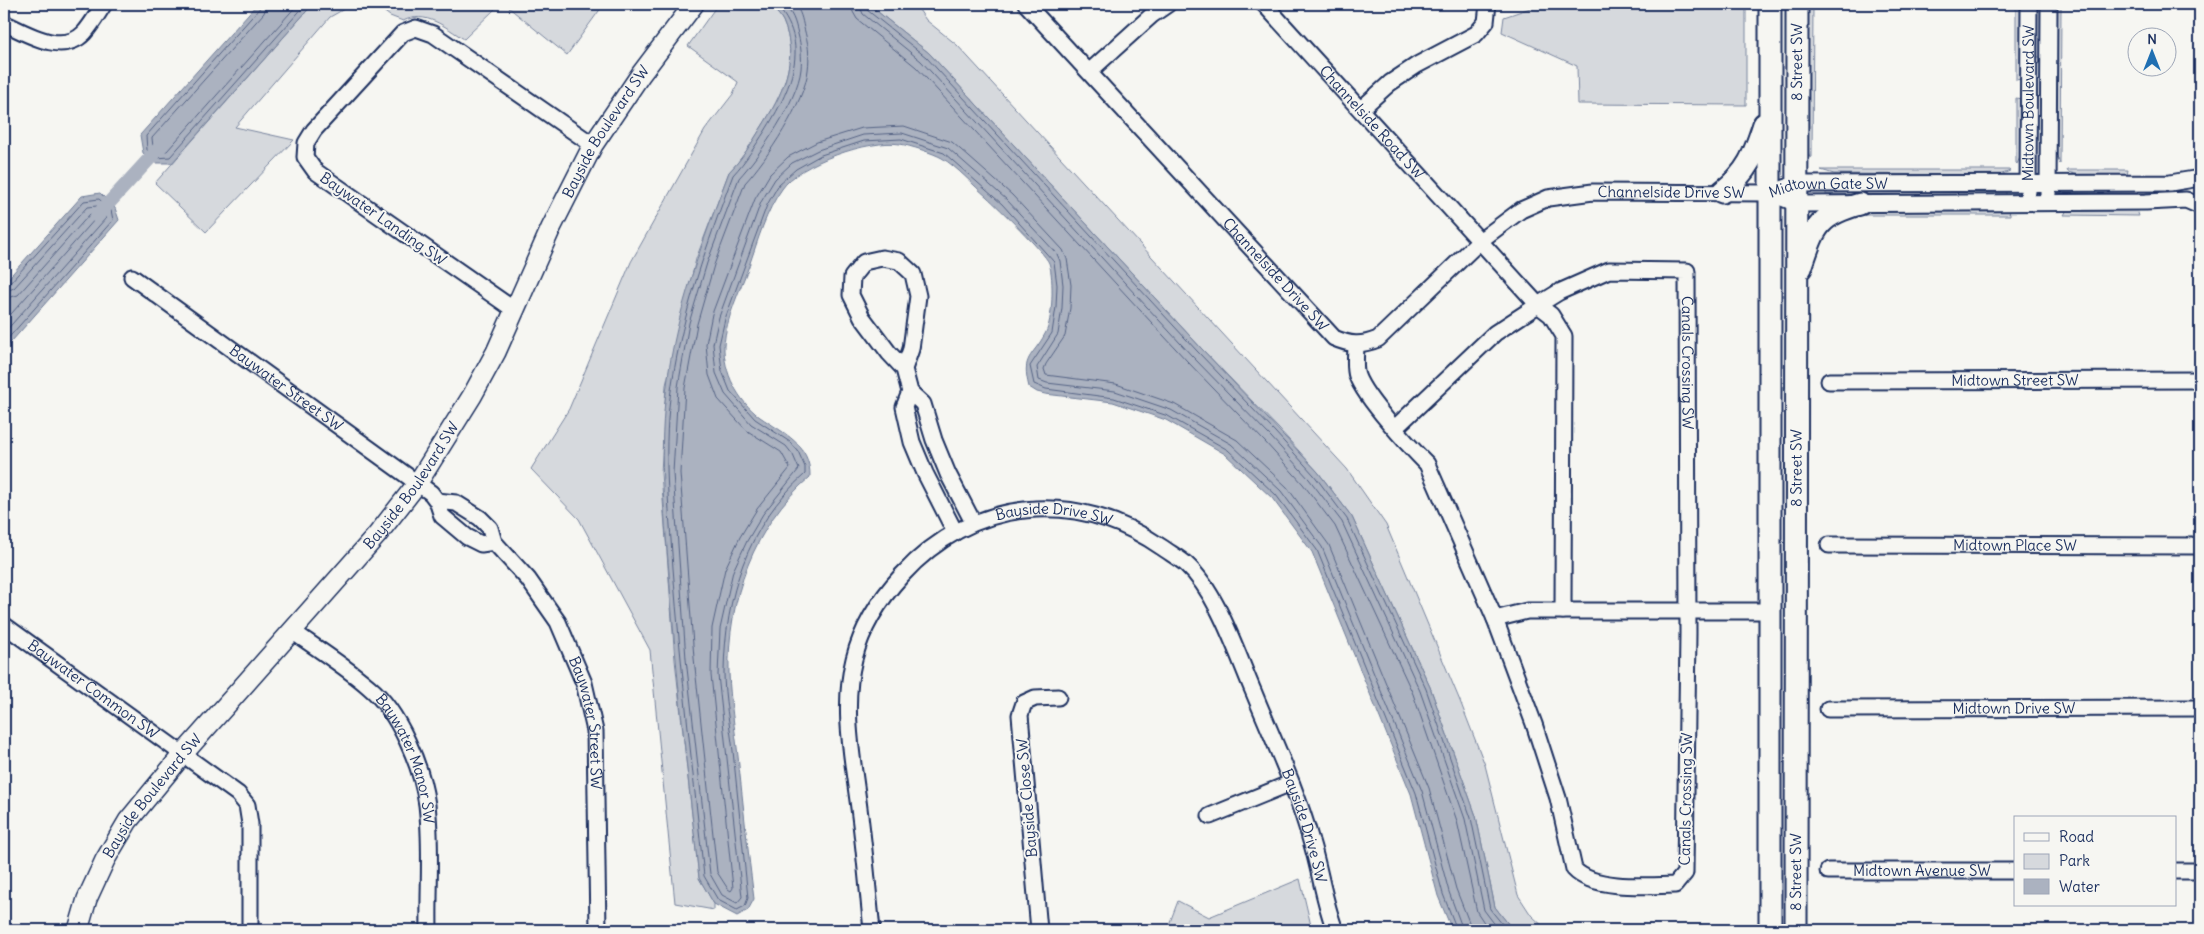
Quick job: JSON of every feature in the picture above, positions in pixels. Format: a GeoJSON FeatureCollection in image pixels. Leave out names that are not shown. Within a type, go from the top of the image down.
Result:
{"type":"FeatureCollection","features":[{"type":"Feature","properties":{"kind":"main road","name":"8 Street SW"},"geometry":{"type":"LineString","coordinates":[[1770,4],[1770,930]]}},
{"type":"Feature","properties":{"kind":"main road","name":"8 Street SW"},"geometry":{"type":"LineString","coordinates":[[1796,930],[1797,4]]}},
{"type":"Feature","properties":{"kind":"main road"},"geometry":{"type":"LineString","coordinates":[[1722,192],[1735,182],[1749,164],[1770,105]]}},
{"type":"Feature","properties":{"kind":"main road"},"geometry":{"type":"LineString","coordinates":[[1796,295],[1801,267],[1821,222],[1838,210],[1860,204]]}},
{"type":"Feature","properties":{"kind":"street"},"geometry":{"type":"LineString","coordinates":[[4,23],[38,39],[65,42],[76,39],[84,32],[104,4]]}},
{"type":"Feature","properties":{"kind":"street","name":"Bayside Boulevard SW"},"geometry":{"type":"LineString","coordinates":[[78,930],[87,899],[105,860],[128,821],[183,754],[377,535],[417,484],[472,396],[496,352],[513,309],[593,145],[640,74],[694,4]]}},
{"type":"Feature","properties":{"kind":"street","name":"Channelside Drive SW"},"geometry":{"type":"LineString","coordinates":[[1026,4],[1334,338],[1356,345],[1367,344],[1378,339],[1481,240],[1521,210],[1548,198],[1594,192],[1770,193]]}},
{"type":"Feature","properties":{"kind":"street"},"geometry":{"type":"LineString","coordinates":[[1090,72],[1152,15],[1168,4]]}},
{"type":"Feature","properties":{"kind":"street","name":"Channelside Road SW"},"geometry":{"type":"LineString","coordinates":[[1264,4],[1481,240]]}},
{"type":"Feature","properties":{"kind":"street"},"geometry":{"type":"LineString","coordinates":[[1361,109],[1390,83],[1417,65],[1476,34],[1486,22],[1488,4]]}},
{"type":"Feature","properties":{"kind":"street","name":"Midtown Boulevard SW"},"geometry":{"type":"LineString","coordinates":[[2028,203],[2029,4]]}},
{"type":"Feature","properties":{"kind":"street","name":"Midtown Boulevard SW"},"geometry":{"type":"LineString","coordinates":[[2048,202],[2049,4]]}},
{"type":"Feature","properties":{"kind":"street","name":"Baywater Landing SW"},"geometry":{"type":"LineString","coordinates":[[513,309],[315,171],[305,157],[306,143],[314,130],[403,33],[416,28],[433,34],[593,145]]}},
{"type":"Feature","properties":{"kind":"street","name":"Midtown Gate SW"},"geometry":{"type":"LineString","coordinates":[[1770,193],[1797,194],[2028,184],[2170,184],[2200,178]]}},
{"type":"Feature","properties":{"kind":"street","name":"Midtown Gate SW"},"geometry":{"type":"LineString","coordinates":[[1797,194],[1860,204],[2186,200],[2200,206]]}},
{"type":"Feature","properties":{"kind":"street"},"geometry":{"type":"LineString","coordinates":[[1481,240],[1538,305],[1551,315],[1564,336],[1563,611]]}},
{"type":"Feature","properties":{"kind":"street"},"geometry":{"type":"LineString","coordinates":[[904,369],[911,349],[918,296],[913,274],[899,261],[882,258],[864,262],[852,277],[851,295],[862,317],[889,353],[904,369],[910,392],[923,404],[934,440],[948,474],[973,522]]}},
{"type":"Feature","properties":{"kind":"street","name":"Canals Crossing SW"},"geometry":{"type":"LineString","coordinates":[[1356,345],[1356,375],[1364,389],[1395,428],[1427,464],[1495,619],[1534,724],[1558,798],[1574,869],[1581,877],[1629,887],[1675,885],[1685,873],[1688,611],[1687,271],[1609,270],[1559,292],[1495,333],[1395,428]]}},
{"type":"Feature","properties":{"kind":"street","name":"Baywater Street SW"},"geometry":{"type":"LineString","coordinates":[[132,277],[417,484],[437,501],[442,516],[467,537],[481,544],[494,542]]}},
{"type":"Feature","properties":{"kind":"street","name":"Midtown Street SW"},"geometry":{"type":"LineString","coordinates":[[1829,381],[2200,380]]}},
{"type":"Feature","properties":{"kind":"street"},"geometry":{"type":"LineString","coordinates":[[910,392],[904,407],[912,442],[925,473],[955,532]]}},
{"type":"Feature","properties":{"kind":"street","name":"Baywater Street SW"},"geometry":{"type":"LineString","coordinates":[[437,501],[456,503],[480,518],[490,528],[494,542],[528,579],[558,622],[584,683],[595,731],[598,930]]}},
{"type":"Feature","properties":{"kind":"street","name":"Bayside Drive SW"},"geometry":{"type":"LineString","coordinates":[[872,930],[848,697],[854,659],[868,620],[891,587],[920,556],[955,532],[973,522],[1006,512],[1051,509],[1099,516],[1142,534],[1186,564],[1216,603],[1291,783],[1311,839],[1335,930]]}},
{"type":"Feature","properties":{"kind":"street","name":"Midtown Place SW"},"geometry":{"type":"LineString","coordinates":[[1829,546],[2200,546]]}},
{"type":"Feature","properties":{"kind":"street"},"geometry":{"type":"LineString","coordinates":[[1495,619],[1527,611],[1769,611]]}},
{"type":"Feature","properties":{"kind":"street","name":"Baywater Common SW"},"geometry":{"type":"LineString","coordinates":[[4,625],[229,785],[247,804],[250,824],[250,930]]}},
{"type":"Feature","properties":{"kind":"street","name":"Baywater Manor SW"},"geometry":{"type":"LineString","coordinates":[[292,631],[370,688],[388,708],[413,755],[423,784],[427,805],[429,930]]}},
{"type":"Feature","properties":{"kind":"street","name":"Bayside Close SW"},"geometry":{"type":"LineString","coordinates":[[1039,930],[1020,715],[1024,703],[1035,698],[1058,698]]}},
{"type":"Feature","properties":{"kind":"street","name":"Midtown Drive SW"},"geometry":{"type":"LineString","coordinates":[[1828,709],[2200,708]]}},
{"type":"Feature","properties":{"kind":"street"},"geometry":{"type":"LineString","coordinates":[[1210,816],[1291,783]]}},
{"type":"Feature","properties":{"kind":"street"},"geometry":{"type":"LineString","coordinates":[[2176,871],[2200,870]]}},
{"type":"Feature","properties":{"kind":"street","name":"Midtown Avenue SW"},"geometry":{"type":"LineString","coordinates":[[1828,871],[2014,871]]}},
{"type":"Feature","properties":{"kind":"green space"},"geometry":{"type":"Polygon","coordinates":[[[313,4],[353,4],[330,17],[235,127],[294,140],[206,232],[155,183],[313,4]]]}},
{"type":"Feature","properties":{"kind":"green space"},"geometry":{"type":"Polygon","coordinates":[[[374,4],[604,4],[567,55],[508,7],[496,8],[464,39],[435,21],[420,17],[403,21],[390,16],[374,4]]]}},
{"type":"Feature","properties":{"kind":"green space"},"geometry":{"type":"Polygon","coordinates":[[[718,4],[768,4],[783,21],[788,35],[790,50],[789,63],[782,90],[754,140],[729,172],[696,259],[666,385],[661,473],[675,660],[699,878],[714,904],[714,910],[675,903],[650,650],[579,519],[531,469],[569,409],[631,262],[705,130],[733,94],[738,82],[688,46],[718,4]]]}},
{"type":"Feature","properties":{"kind":"green space"},"geometry":{"type":"Polygon","coordinates":[[[868,4],[915,4],[926,20],[957,45],[1347,469],[1386,525],[1485,765],[1518,895],[1531,915],[1547,930],[1513,930],[1495,907],[1476,816],[1430,687],[1352,517],[1318,472],[1279,429],[1201,348],[929,53],[868,4]]]}},
{"type":"Feature","properties":{"kind":"green space"},"geometry":{"type":"Polygon","coordinates":[[[1542,4],[1746,4],[1746,105],[1578,104],[1577,66],[1502,32],[1504,17],[1542,4]]]}},
{"type":"Feature","properties":{"kind":"green space"},"geometry":{"type":"Polygon","coordinates":[[[1807,4],[1813,4],[1812,157],[1810,158],[1807,150],[1807,4]]]}},
{"type":"Feature","properties":{"kind":"green space"},"geometry":{"type":"Polygon","coordinates":[[[2016,4],[2021,4],[2021,79],[2016,80],[2016,4]]]}},
{"type":"Feature","properties":{"kind":"green space"},"geometry":{"type":"Polygon","coordinates":[[[2037,4],[2042,4],[2041,57],[2036,57],[2037,4]]]}},
{"type":"Feature","properties":{"kind":"green space"},"geometry":{"type":"Polygon","coordinates":[[[2057,4],[2061,4],[2060,164],[2056,154],[2057,4]]]}},
{"type":"Feature","properties":{"kind":"green space"},"geometry":{"type":"Polygon","coordinates":[[[2016,98],[2021,99],[2021,155],[2017,164],[2016,163],[2016,98]]]}},
{"type":"Feature","properties":{"kind":"green space"},"geometry":{"type":"Polygon","coordinates":[[[1821,170],[2010,171],[2000,175],[1834,174],[1821,170]]]}},
{"type":"Feature","properties":{"kind":"green space"},"geometry":{"type":"Polygon","coordinates":[[[2067,170],[2128,170],[2127,175],[2079,175],[2067,170]]]}},
{"type":"Feature","properties":{"kind":"green space"},"geometry":{"type":"Polygon","coordinates":[[[1826,190],[2006,190],[2006,195],[1826,195],[1826,190]]]}},
{"type":"Feature","properties":{"kind":"green space"},"geometry":{"type":"Polygon","coordinates":[[[1863,210],[2007,210],[2010,215],[1843,215],[1863,210]]]}},
{"type":"Feature","properties":{"kind":"green space"},"geometry":{"type":"Polygon","coordinates":[[[2067,210],[2137,210],[2139,216],[2064,215],[2067,210]]]}},
{"type":"Feature","properties":{"kind":"green space"},"geometry":{"type":"Polygon","coordinates":[[[1300,879],[1312,930],[1167,930],[1178,901],[1209,917],[1300,879]]]}},
{"type":"Feature","properties":{"kind":"water"},"geometry":{"type":"Polygon","coordinates":[[[257,4],[313,4],[172,163],[155,163],[143,153],[140,135],[257,4]]]}},
{"type":"Feature","properties":{"kind":"water"},"geometry":{"type":"Polygon","coordinates":[[[768,4],[868,4],[929,53],[1318,472],[1352,517],[1430,687],[1476,816],[1495,907],[1513,930],[1452,930],[1438,896],[1411,794],[1312,552],[1272,498],[1225,454],[1166,420],[1113,402],[1045,394],[1029,387],[1027,363],[1045,334],[1050,320],[1052,289],[1049,263],[1010,219],[948,162],[916,148],[887,143],[854,149],[819,162],[803,170],[782,189],[771,207],[763,226],[727,325],[724,355],[733,385],[752,410],[786,434],[801,448],[806,456],[810,477],[790,496],[773,517],[759,541],[739,592],[733,619],[729,673],[754,899],[748,910],[737,916],[714,904],[699,878],[675,649],[665,526],[662,456],[664,409],[671,357],[677,330],[700,250],[729,172],[746,151],[769,116],[782,90],[786,77],[790,50],[788,35],[782,18],[768,4]]]}},
{"type":"Feature","properties":{"kind":"water"},"geometry":{"type":"Polygon","coordinates":[[[100,193],[115,208],[119,220],[4,350],[4,283],[82,196],[100,193]]]}},
{"type":"Feature","properties":{"kind":"waterway"},"geometry":{"type":"LineString","coordinates":[[97,216],[162,145]]}}]}
